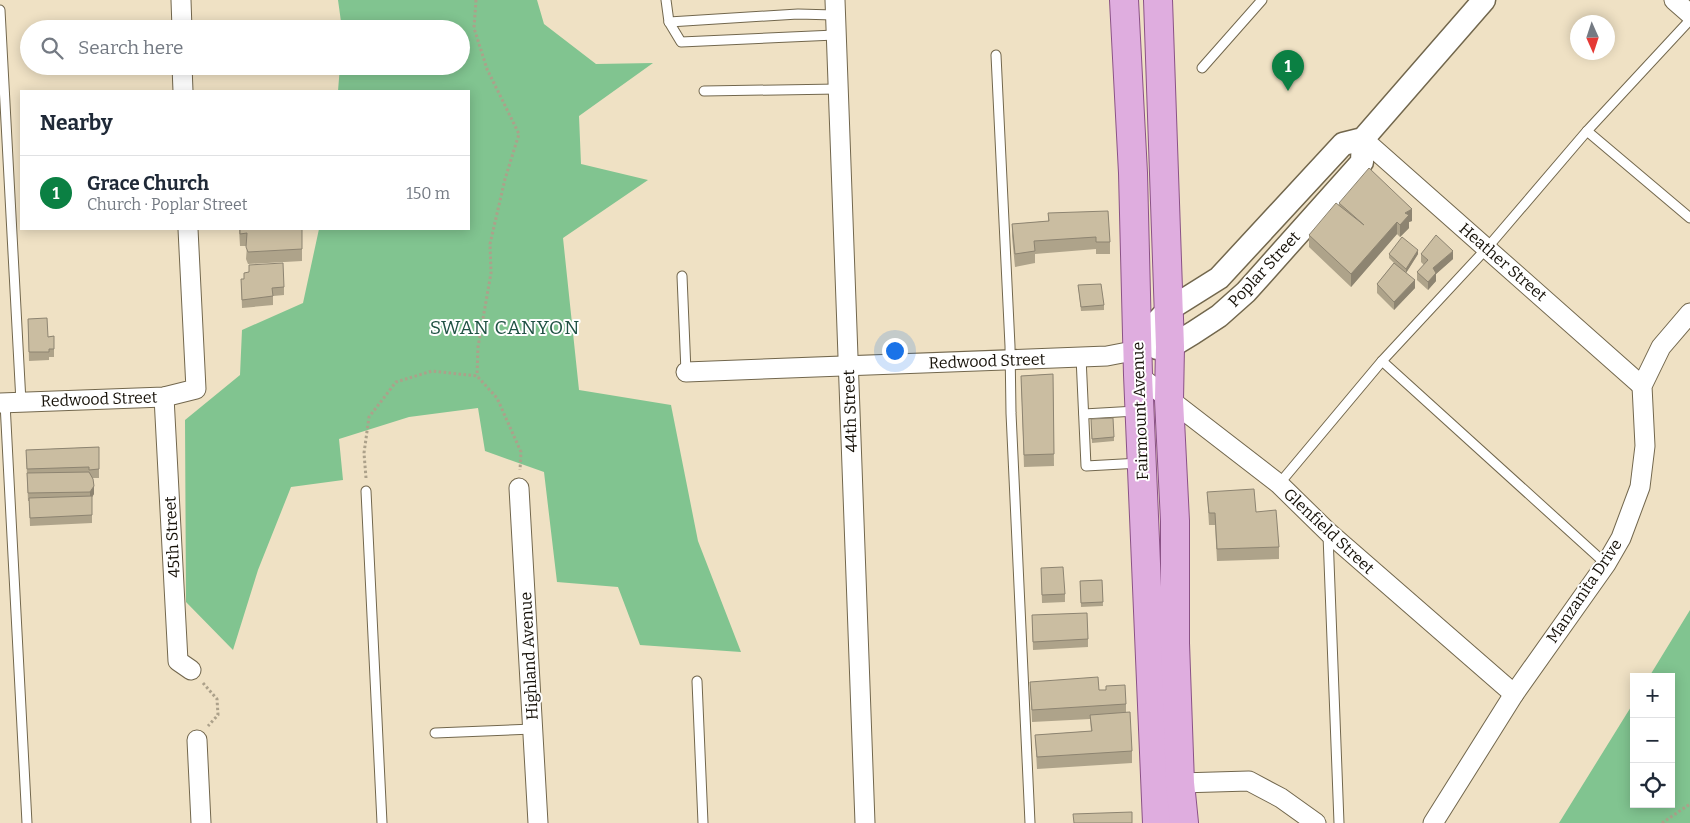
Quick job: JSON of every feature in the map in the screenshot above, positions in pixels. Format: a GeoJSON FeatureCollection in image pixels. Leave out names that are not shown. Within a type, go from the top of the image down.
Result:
{"type":"FeatureCollection","features":[{"type":"Feature","properties":{"kind":"main road","name":"Fairmount Avenue"},"geometry":{"type":"LineString","coordinates":[[1124,0],[1133,173],[1138,363],[1157,823]]}},
{"type":"Feature","properties":{"kind":"main road","name":"Fairmount Avenue"},"geometry":{"type":"LineString","coordinates":[[1158,0],[1170,347],[1169,400],[1175,521],[1175,643],[1180,783],[1184,823]]}},
{"type":"Feature","properties":{"kind":"street"},"geometry":{"type":"LineString","coordinates":[[181,0],[182,20]]}},
{"type":"Feature","properties":{"kind":"street","name":"Poplar Street"},"geometry":{"type":"LineString","coordinates":[[1138,363],[1151,328],[1168,310],[1219,278],[1343,144],[1363,138],[1484,0]]}},
{"type":"Feature","properties":{"kind":"street"},"geometry":{"type":"LineString","coordinates":[[1674,0],[1690,14]]}},
{"type":"Feature","properties":{"kind":"street","name":"44th Street"},"geometry":{"type":"LineString","coordinates":[[835,7],[866,823]]}},
{"type":"Feature","properties":{"kind":"street"},"geometry":{"type":"LineString","coordinates":[[182,75],[183,90]]}},
{"type":"Feature","properties":{"kind":"street","name":"Poplar Street"},"geometry":{"type":"LineString","coordinates":[[1138,363],[1170,347],[1219,316],[1246,292],[1362,162],[1363,138]]}},
{"type":"Feature","properties":{"kind":"street","name":"Heather Street"},"geometry":{"type":"LineString","coordinates":[[1363,138],[1642,386]]}},
{"type":"Feature","properties":{"kind":"street","name":"Redwood Street"},"geometry":{"type":"LineString","coordinates":[[9,403],[164,397],[196,389],[188,230]]}},
{"type":"Feature","properties":{"kind":"street","name":"Manzanita Drive"},"geometry":{"type":"LineString","coordinates":[[1433,823],[1514,694],[1606,564],[1621,538],[1640,487],[1645,446],[1642,386],[1661,347],[1690,313]]}},
{"type":"Feature","properties":{"kind":"street","name":"Redwood Street"},"geometry":{"type":"LineString","coordinates":[[686,372],[1107,356],[1138,363]]}},
{"type":"Feature","properties":{"kind":"street","name":"Glenfield Street"},"geometry":{"type":"LineString","coordinates":[[1138,363],[1169,400],[1279,484],[1328,532],[1514,694]]}},
{"type":"Feature","properties":{"kind":"street","name":"45th Street"},"geometry":{"type":"LineString","coordinates":[[164,397],[178,661],[191,670]]}},
{"type":"Feature","properties":{"kind":"street","name":"Highland Avenue"},"geometry":{"type":"LineString","coordinates":[[519,488],[538,823]]}},
{"type":"Feature","properties":{"kind":"street"},"geometry":{"type":"LineString","coordinates":[[197,740],[201,823]]}},
{"type":"Feature","properties":{"kind":"street"},"geometry":{"type":"LineString","coordinates":[[1180,783],[1249,781],[1281,798],[1308,821]]}},
{"type":"Feature","properties":{"kind":"lane"},"geometry":{"type":"LineString","coordinates":[[666,0],[669,22],[682,42],[835,35]]}},
{"type":"Feature","properties":{"kind":"lane"},"geometry":{"type":"LineString","coordinates":[[1202,68],[1262,0]]}},
{"type":"Feature","properties":{"kind":"lane"},"geometry":{"type":"LineString","coordinates":[[669,22],[798,14],[835,7]]}},
{"type":"Feature","properties":{"kind":"lane"},"geometry":{"type":"LineString","coordinates":[[0,10],[9,403],[28,823]]}},
{"type":"Feature","properties":{"kind":"lane"},"geometry":{"type":"LineString","coordinates":[[1279,484],[1382,361],[1487,248],[1587,131],[1690,20]]}},
{"type":"Feature","properties":{"kind":"lane"},"geometry":{"type":"LineString","coordinates":[[996,55],[1030,823]]}},
{"type":"Feature","properties":{"kind":"lane"},"geometry":{"type":"LineString","coordinates":[[704,91],[838,89]]}},
{"type":"Feature","properties":{"kind":"lane"},"geometry":{"type":"LineString","coordinates":[[1587,131],[1690,218]]}},
{"type":"Feature","properties":{"kind":"lane"},"geometry":{"type":"LineString","coordinates":[[682,276],[686,372]]}},
{"type":"Feature","properties":{"kind":"lane"},"geometry":{"type":"LineString","coordinates":[[1081,357],[1086,466],[1142,463]]}},
{"type":"Feature","properties":{"kind":"lane"},"geometry":{"type":"LineString","coordinates":[[1382,361],[1606,564]]}},
{"type":"Feature","properties":{"kind":"lane"},"geometry":{"type":"LineString","coordinates":[[1084,414],[1140,411]]}},
{"type":"Feature","properties":{"kind":"lane"},"geometry":{"type":"LineString","coordinates":[[366,491],[382,823]]}},
{"type":"Feature","properties":{"kind":"lane"},"geometry":{"type":"LineString","coordinates":[[1328,532],[1339,823]]}},
{"type":"Feature","properties":{"kind":"lane"},"geometry":{"type":"LineString","coordinates":[[696,681],[704,823]]}},
{"type":"Feature","properties":{"kind":"lane"},"geometry":{"type":"LineString","coordinates":[[435,733],[533,729]]}},
{"type":"Feature","properties":{"kind":"path"},"geometry":{"type":"LineString","coordinates":[[476,0],[474,28],[476,36],[487,69],[519,134],[505,179],[490,244],[491,273],[478,347],[477,376]]}},
{"type":"Feature","properties":{"kind":"path"},"geometry":{"type":"LineString","coordinates":[[366,491],[364,453],[368,417],[396,382],[432,371],[477,376],[498,398],[521,452],[519,488]]}},
{"type":"Feature","properties":{"kind":"path"},"geometry":{"type":"LineString","coordinates":[[191,670],[217,699],[218,715],[197,740]]}},
{"type":"Feature","properties":{"kind":"path"},"geometry":{"type":"LineString","coordinates":[[1662,823],[1690,804]]}},
{"type":"Feature","properties":{"kind":"green space"},"geometry":{"type":"Polygon","coordinates":[[[338,0],[537,0],[544,24],[596,64],[653,63],[579,116],[581,164],[648,180],[563,238],[579,390],[671,405],[698,541],[741,652],[640,645],[618,587],[557,582],[544,472],[485,451],[478,408],[409,417],[339,439],[343,480],[291,487],[258,570],[233,650],[186,602],[185,420],[240,375],[242,330],[303,303],[319,230],[470,230],[470,90],[338,90],[339,75],[470,75],[470,20],[341,20],[338,0]]]}},
{"type":"Feature","properties":{"kind":"green space"},"geometry":{"type":"Polygon","coordinates":[[[1690,610],[1690,823],[1559,823],[1630,708],[1630,808],[1675,808],[1675,673],[1651,673],[1690,610]]]}},
{"type":"Feature","properties":{"kind":"building"},"geometry":{"type":"Polygon","coordinates":[[[1369,168],[1412,209],[1405,213],[1409,215],[1400,225],[1397,222],[1351,274],[1309,235],[1336,203],[1364,225],[1339,203],[1369,168]]]}},
{"type":"Feature","properties":{"kind":"building"},"geometry":{"type":"Polygon","coordinates":[[[1108,211],[1110,242],[1096,242],[1096,237],[1034,241],[1035,251],[1015,254],[1012,224],[1049,221],[1048,213],[1108,211]]]}},
{"type":"Feature","properties":{"kind":"building"},"geometry":{"type":"Polygon","coordinates":[[[240,230],[302,230],[302,249],[248,252],[246,247],[247,233],[240,234],[240,230]]]}},
{"type":"Feature","properties":{"kind":"building"},"geometry":{"type":"Polygon","coordinates":[[[1436,235],[1453,251],[1433,268],[1436,273],[1428,282],[1417,272],[1428,260],[1421,254],[1436,235]]]}},
{"type":"Feature","properties":{"kind":"building"},"geometry":{"type":"Polygon","coordinates":[[[1402,237],[1418,250],[1406,269],[1389,254],[1402,237]]]}},
{"type":"Feature","properties":{"kind":"building"},"geometry":{"type":"Polygon","coordinates":[[[283,263],[284,287],[272,288],[273,296],[242,300],[241,279],[244,279],[244,273],[249,272],[249,265],[283,263]]]}},
{"type":"Feature","properties":{"kind":"building"},"geometry":{"type":"Polygon","coordinates":[[[1394,263],[1415,280],[1394,302],[1377,284],[1394,263]]]}},
{"type":"Feature","properties":{"kind":"building"},"geometry":{"type":"Polygon","coordinates":[[[1101,284],[1104,305],[1081,307],[1078,285],[1101,284]]]}},
{"type":"Feature","properties":{"kind":"building"},"geometry":{"type":"Polygon","coordinates":[[[47,318],[48,337],[54,336],[54,349],[49,349],[49,352],[29,352],[28,319],[47,318]]]}},
{"type":"Feature","properties":{"kind":"building"},"geometry":{"type":"Polygon","coordinates":[[[1053,374],[1054,454],[1024,455],[1021,376],[1053,374]]]}},
{"type":"Feature","properties":{"kind":"building"},"geometry":{"type":"Polygon","coordinates":[[[1113,418],[1114,437],[1092,439],[1091,419],[1113,418]]]}},
{"type":"Feature","properties":{"kind":"building"},"geometry":{"type":"Polygon","coordinates":[[[99,447],[99,469],[89,470],[89,467],[27,469],[26,450],[99,447]]]}},
{"type":"Feature","properties":{"kind":"building"},"geometry":{"type":"Polygon","coordinates":[[[89,472],[94,486],[90,492],[28,493],[27,473],[89,472]]]}},
{"type":"Feature","properties":{"kind":"building"},"geometry":{"type":"Polygon","coordinates":[[[1254,489],[1256,512],[1276,510],[1279,547],[1217,549],[1215,513],[1209,513],[1207,492],[1254,489]]]}},
{"type":"Feature","properties":{"kind":"building"},"geometry":{"type":"Polygon","coordinates":[[[92,496],[92,515],[30,518],[29,498],[92,496]]]}},
{"type":"Feature","properties":{"kind":"building"},"geometry":{"type":"Polygon","coordinates":[[[1063,567],[1065,594],[1042,595],[1041,568],[1063,567]]]}},
{"type":"Feature","properties":{"kind":"building"},"geometry":{"type":"Polygon","coordinates":[[[1102,580],[1103,602],[1081,603],[1080,581],[1102,580]]]}},
{"type":"Feature","properties":{"kind":"building"},"geometry":{"type":"Polygon","coordinates":[[[1087,613],[1088,639],[1033,642],[1032,615],[1087,613]]]}},
{"type":"Feature","properties":{"kind":"building"},"geometry":{"type":"Polygon","coordinates":[[[1098,677],[1099,690],[1106,690],[1106,686],[1125,685],[1126,704],[1032,710],[1030,682],[1098,677]]]}},
{"type":"Feature","properties":{"kind":"building"},"geometry":{"type":"Polygon","coordinates":[[[1130,712],[1132,751],[1037,757],[1035,735],[1092,731],[1090,715],[1130,712]]]}},
{"type":"Feature","properties":{"kind":"building"},"geometry":{"type":"Polygon","coordinates":[[[1132,812],[1132,823],[1074,823],[1073,814],[1132,812]]]}},
{"type":"Feature","properties":{"kind":"place","name":"Grace Church"},"geometry":{"type":"Point","coordinates":[1288,91]}},
{"type":"Feature","properties":{"kind":"district","name":"SWAN CANYON"},"geometry":{"type":"Point","coordinates":[505,327]}}]}
